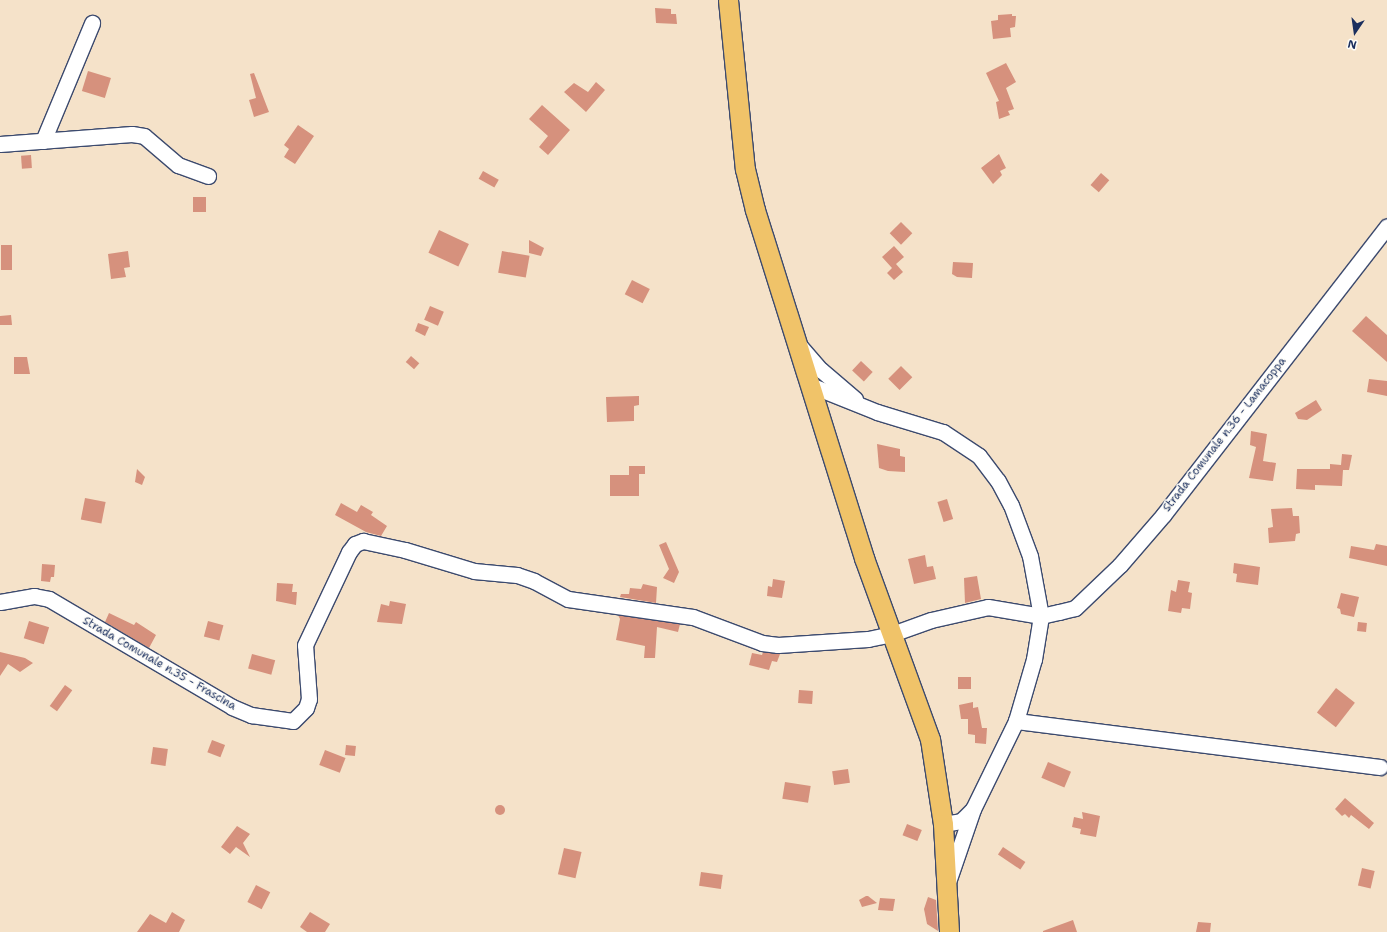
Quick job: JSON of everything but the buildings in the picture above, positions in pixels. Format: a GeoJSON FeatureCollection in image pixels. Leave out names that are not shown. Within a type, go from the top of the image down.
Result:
{"type":"FeatureCollection","features":[{"type":"Feature","properties":{"kind":"main road"},"geometry":{"type":"LineString","coordinates":[[728,0],[745,169],[864,558],[930,739],[943,824],[948,884],[949,932]]}},
{"type":"Feature","properties":{"kind":"street"},"geometry":{"type":"LineString","coordinates":[[43,141],[92,23]]}},
{"type":"Feature","properties":{"kind":"street"},"geometry":{"type":"LineString","coordinates":[[0,144],[132,134],[144,136],[178,165],[208,176]]}},
{"type":"Feature","properties":{"kind":"street","name":"Strada Comunale n.36 - Lamacoppa"},"geometry":{"type":"LineString","coordinates":[[1041,616],[1075,608],[1120,565],[1164,514],[1387,226]]}},
{"type":"Feature","properties":{"kind":"street"},"geometry":{"type":"LineString","coordinates":[[798,344],[851,397],[877,412]]}},
{"type":"Feature","properties":{"kind":"street"},"geometry":{"type":"LineString","coordinates":[[810,385],[877,412],[943,432],[979,456],[998,481],[1011,505],[1030,556],[1041,616],[1034,659],[1016,721],[973,809],[948,884]]}},
{"type":"Feature","properties":{"kind":"street","name":"Strada Comunale n.35 - Frascina"},"geometry":{"type":"LineString","coordinates":[[0,602],[34,596],[49,599],[232,707],[251,715],[293,721],[306,708],[309,698],[305,645],[349,552],[355,544],[363,541],[405,550],[474,571],[517,575],[534,581],[568,600],[693,617],[762,643],[812,644],[892,634]]}},
{"type":"Feature","properties":{"kind":"street"},"geometry":{"type":"LineString","coordinates":[[892,634],[931,620],[988,607],[1041,616]]}},
{"type":"Feature","properties":{"kind":"street"},"geometry":{"type":"LineString","coordinates":[[1016,721],[1380,766]]}},
{"type":"Feature","properties":{"kind":"street"},"geometry":{"type":"LineString","coordinates":[[943,824],[961,821],[973,809]]}}]}
